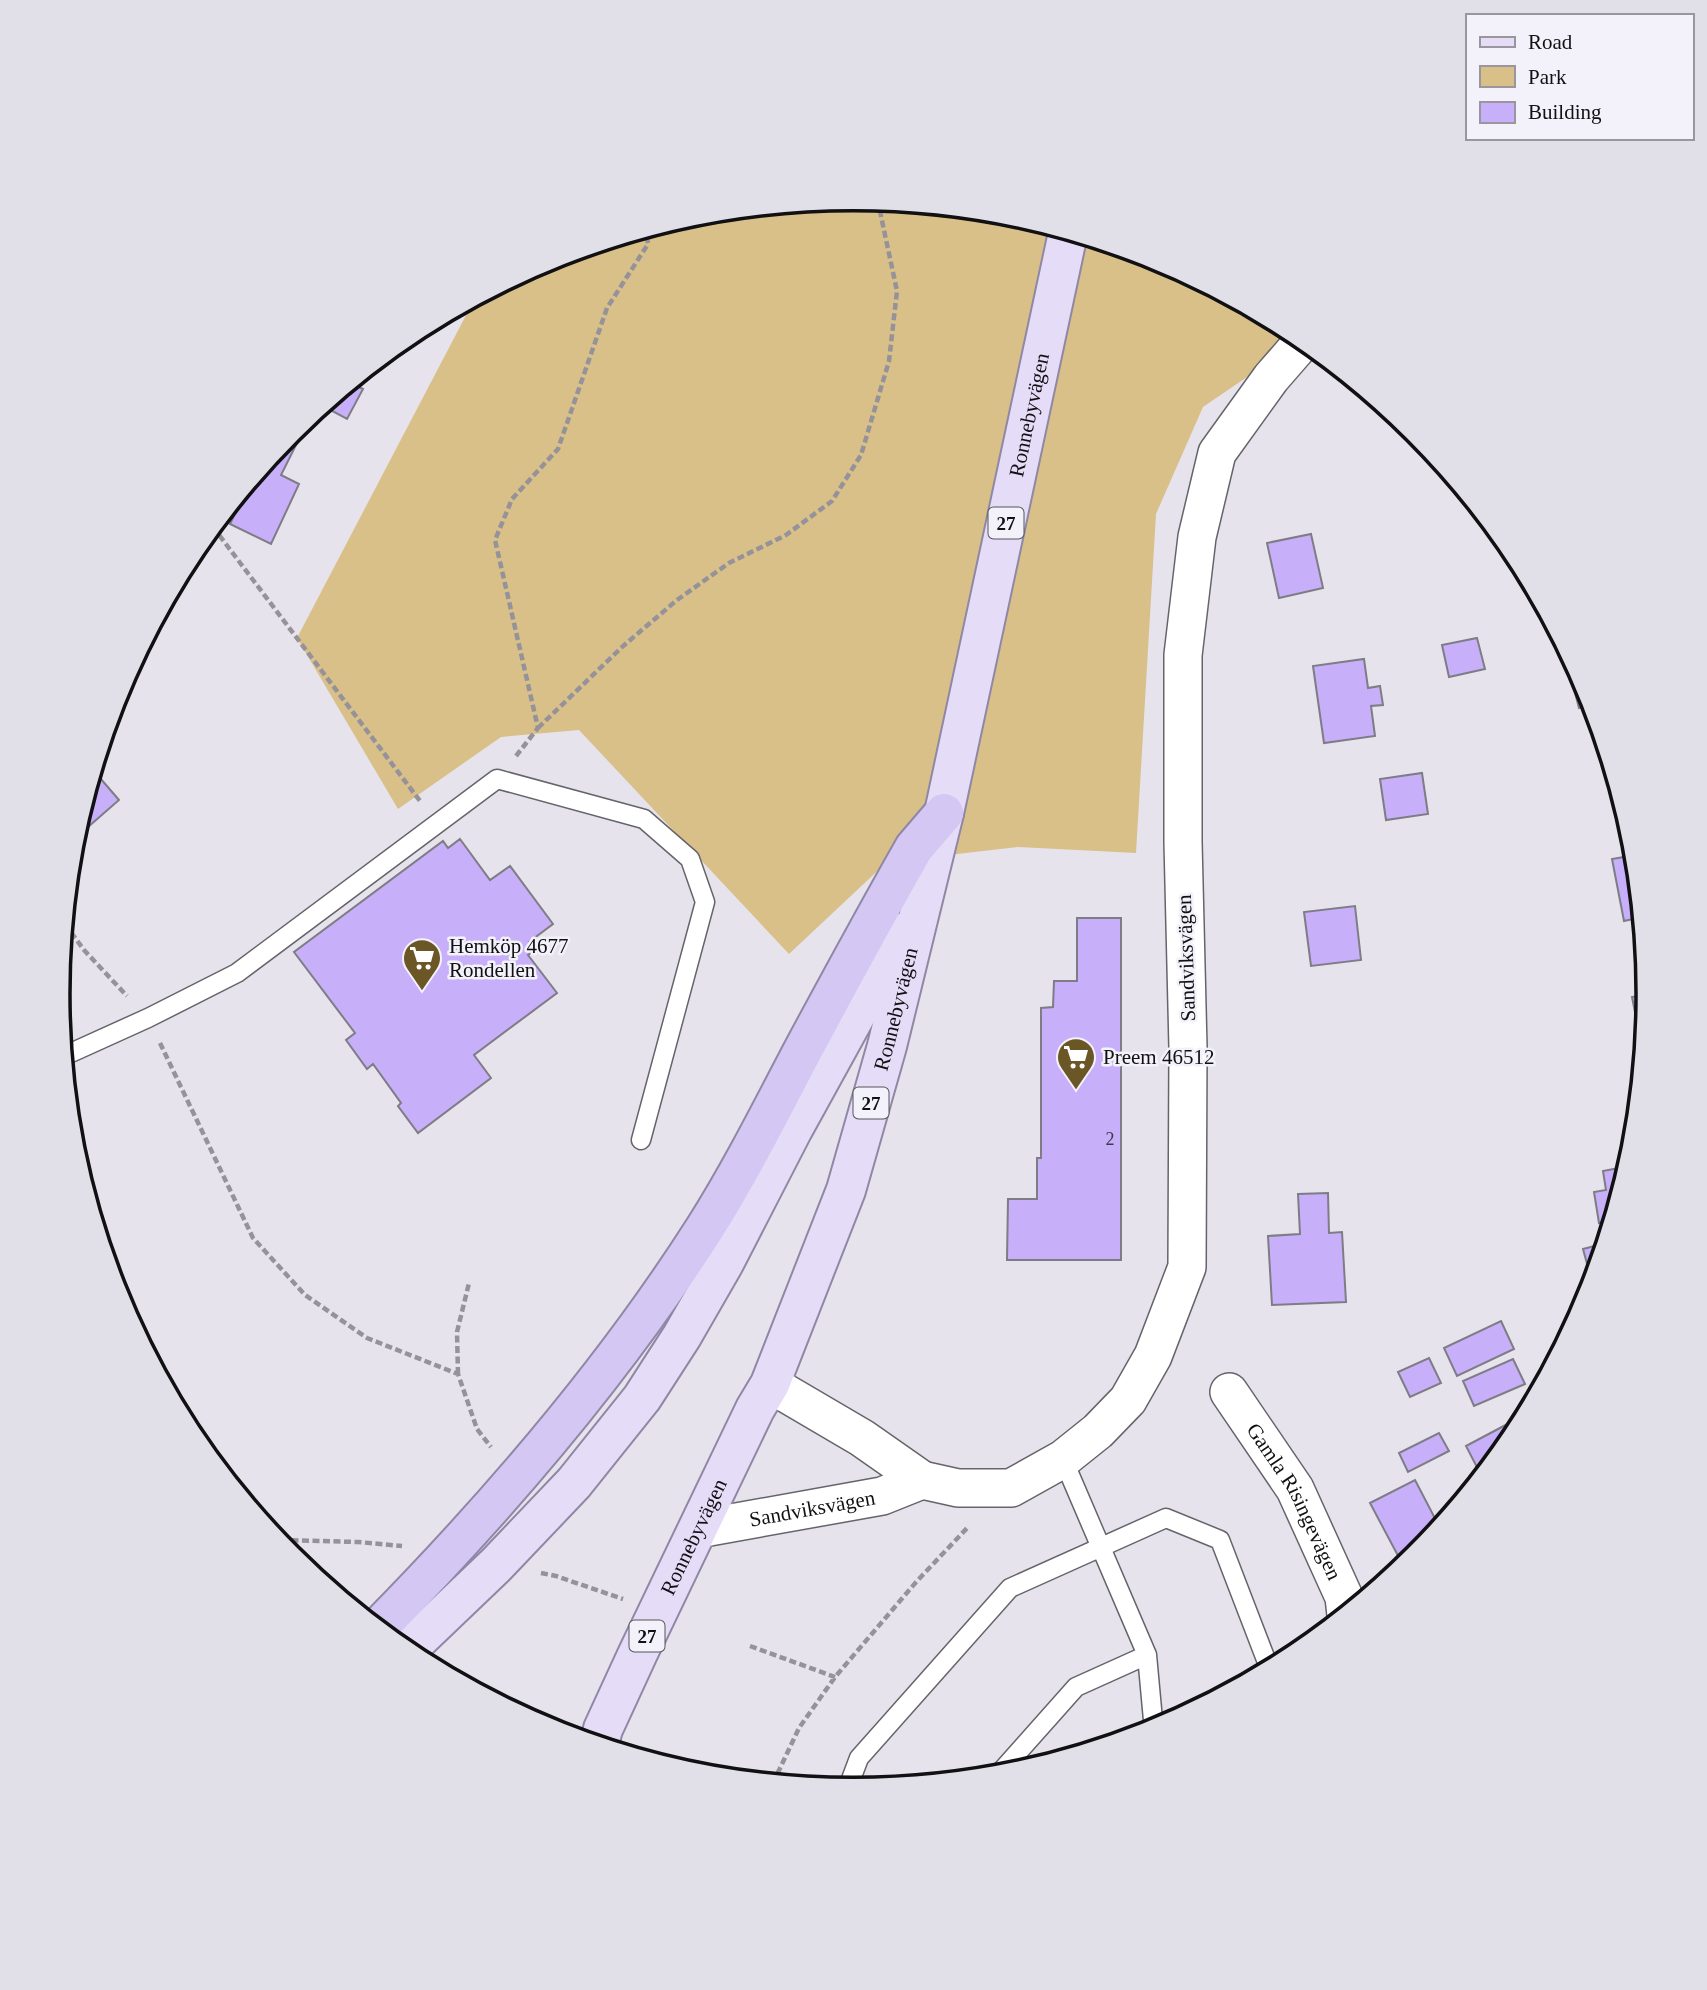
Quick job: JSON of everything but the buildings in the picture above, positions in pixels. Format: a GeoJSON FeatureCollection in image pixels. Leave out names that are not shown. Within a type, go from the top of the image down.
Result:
{"type":"FeatureCollection","features":[{"type":"Feature","properties":{"kind":"highway"},"geometry":{"type":"LineString","coordinates":[[384,1622],[503,1494],[592,1389],[636,1329],[705,1229],[745,1163],[914,848],[944,813]]}},
{"type":"Feature","properties":{"kind":"main road","name":"Ronnebyvägen"},"geometry":{"type":"LineString","coordinates":[[601,1737],[755,1409],[770,1384],[846,1190],[887,1046],[944,813],[1066,241]]}},
{"type":"Feature","properties":{"kind":"main road"},"geometry":{"type":"LineString","coordinates":[[414,1643],[574,1483],[642,1398],[682,1336],[925,891]]}},
{"type":"Feature","properties":{"kind":"street","name":"Sandviksvägen"},"geometry":{"type":"LineString","coordinates":[[770,1384],[862,1438],[922,1480],[958,1488],[1011,1488],[1063,1459],[1098,1431],[1128,1400],[1153,1356],[1187,1267],[1188,1048],[1183,842],[1183,655],[1196,537],[1217,453],[1271,378],[1296,349]]}},
{"type":"Feature","properties":{"kind":"street","name":"Gamla Risingevägen"},"geometry":{"type":"LineString","coordinates":[[1229,1392],[1296,1489],[1344,1597],[1345,1605]]}},
{"type":"Feature","properties":{"kind":"street","name":"Sandviksvägen"},"geometry":{"type":"LineString","coordinates":[[698,1529],[882,1496],[922,1480]]}},
{"type":"Feature","properties":{"kind":"lane"},"geometry":{"type":"LineString","coordinates":[[73,1052],[237,973],[496,779],[644,819],[690,859],[705,902],[641,1140]]}},
{"type":"Feature","properties":{"kind":"lane"},"geometry":{"type":"LineString","coordinates":[[1063,1459],[1147,1656],[1153,1719]]}},
{"type":"Feature","properties":{"kind":"lane"},"geometry":{"type":"LineString","coordinates":[[852,1778],[859,1758],[1010,1588],[1166,1518],[1220,1540],[1266,1660]]}},
{"type":"Feature","properties":{"kind":"lane"},"geometry":{"type":"LineString","coordinates":[[1009,1762],[1076,1687],[1147,1656]]}},
{"type":"Feature","properties":{"kind":"path"},"geometry":{"type":"LineString","coordinates":[[496,779],[538,728],[622,647],[677,600],[729,563],[786,535],[832,501],[861,455],[889,361],[897,291],[880,212]]}},
{"type":"Feature","properties":{"kind":"path"},"geometry":{"type":"LineString","coordinates":[[538,728],[495,540],[512,499],[558,449],[607,308],[648,244],[647,239]]}},
{"type":"Feature","properties":{"kind":"path"},"geometry":{"type":"LineString","coordinates":[[219,536],[437,825]]}},
{"type":"Feature","properties":{"kind":"path"},"geometry":{"type":"LineString","coordinates":[[73,935],[148,1018],[253,1238],[305,1295],[368,1338],[458,1374]]}},
{"type":"Feature","properties":{"kind":"path"},"geometry":{"type":"LineString","coordinates":[[469,1283],[457,1332],[458,1374],[477,1429],[496,1454]]}},
{"type":"Feature","properties":{"kind":"path"},"geometry":{"type":"LineString","coordinates":[[777,1775],[799,1728],[835,1677],[960,1535],[1011,1488]]}},
{"type":"Feature","properties":{"kind":"path"},"geometry":{"type":"LineString","coordinates":[[290,1539],[358,1542],[415,1549]]}},
{"type":"Feature","properties":{"kind":"path"},"geometry":{"type":"LineString","coordinates":[[496,1564],[556,1576],[626,1600]]}},
{"type":"Feature","properties":{"kind":"path"},"geometry":{"type":"LineString","coordinates":[[750,1646],[835,1677]]}},
{"type":"Feature","properties":{"kind":"green space"},"geometry":{"type":"Polygon","coordinates":[[[854,211],[956,218],[1056,238],[1153,271],[1245,316],[1292,346],[1203,407],[1156,514],[1136,853],[1018,847],[887,862],[789,954],[579,730],[501,737],[398,809],[297,638],[467,313],[554,271],[651,238],[751,218],[802,213],[854,211]]]}},
{"type":"Feature","properties":{"kind":"place","name":"Hemköp 4677 Rondellen"},"geometry":{"type":"Point","coordinates":[422,992]}},
{"type":"Feature","properties":{"kind":"place","name":"Preem 46512"},"geometry":{"type":"Point","coordinates":[1076,1091]}}]}
